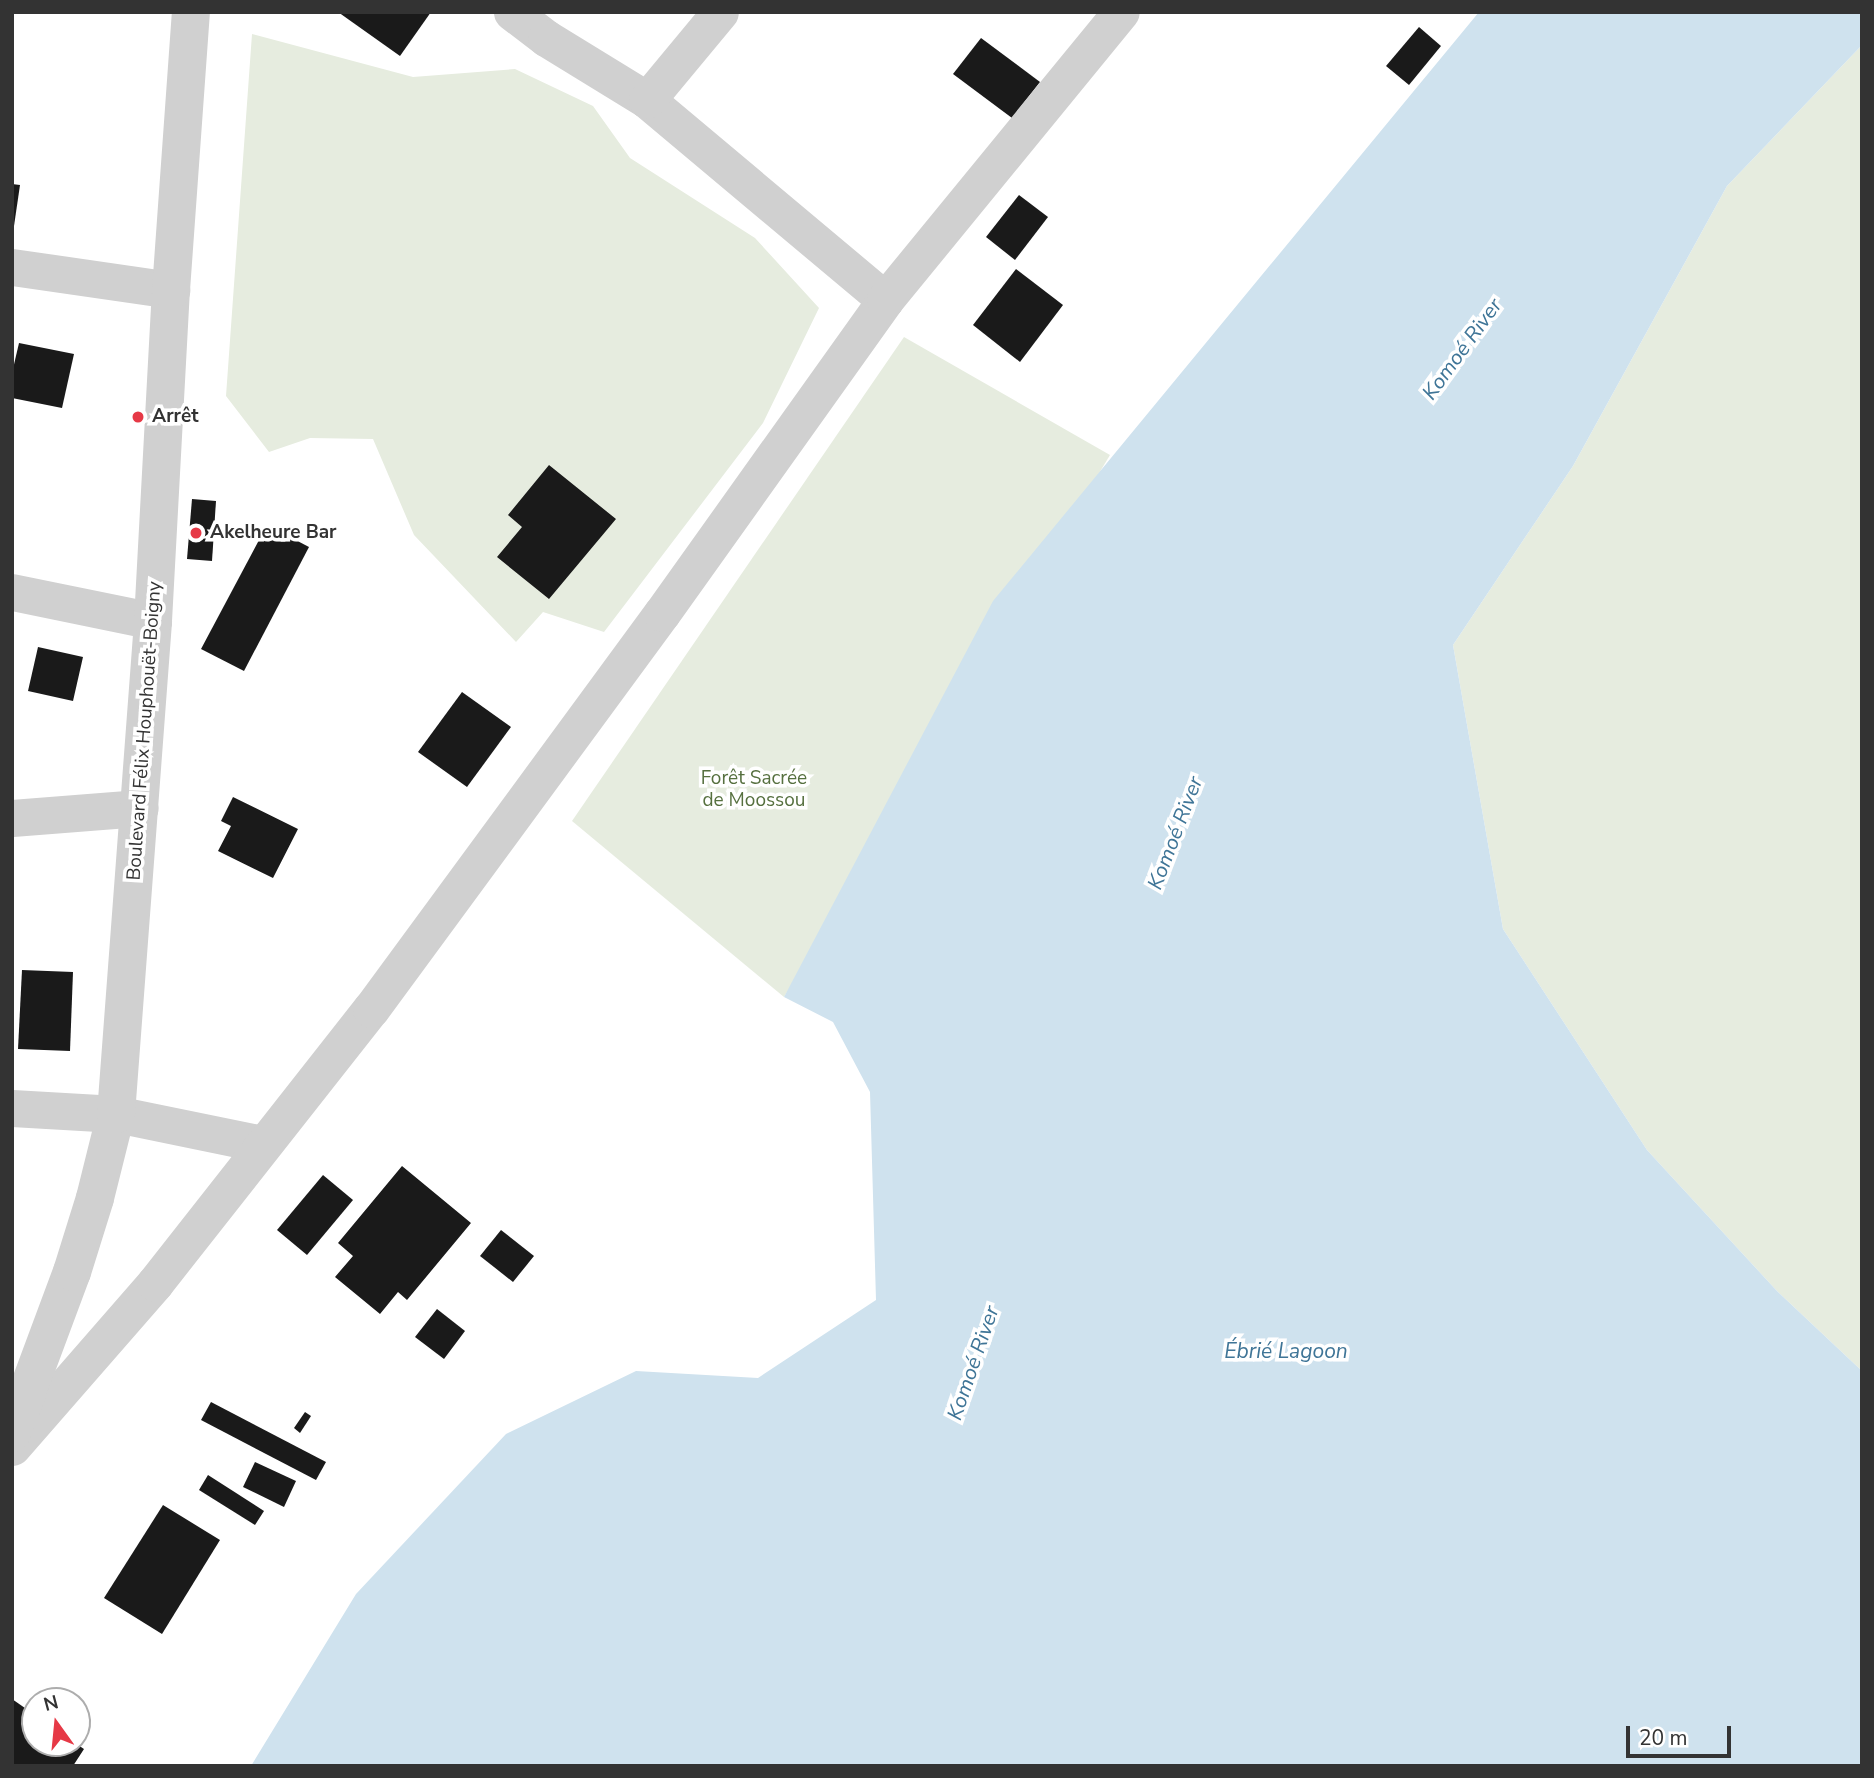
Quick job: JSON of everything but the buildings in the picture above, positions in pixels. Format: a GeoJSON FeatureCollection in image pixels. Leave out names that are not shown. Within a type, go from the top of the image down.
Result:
{"type":"FeatureCollection","features":[{"type":"Feature","properties":{"kind":"street","name":"Boulevard Félix Houphouët-Boigny"},"geometry":{"type":"LineString","coordinates":[[12,1433],[72,1272],[95,1198],[116,1114],[153,621],[171,290],[191,12]]}},
{"type":"Feature","properties":{"kind":"street"},"geometry":{"type":"LineString","coordinates":[[512,12],[546,38],[647,100],[885,300]]}},
{"type":"Feature","properties":{"kind":"street"},"geometry":{"type":"LineString","coordinates":[[647,100],[720,12]]}},
{"type":"Feature","properties":{"kind":"street"},"geometry":{"type":"LineString","coordinates":[[12,1447],[155,1283],[379,998],[662,613],[885,300],[1121,12]]}},
{"type":"Feature","properties":{"kind":"street"},"geometry":{"type":"LineString","coordinates":[[12,267],[171,290]]}},
{"type":"Feature","properties":{"kind":"street"},"geometry":{"type":"LineString","coordinates":[[12,592],[153,621]]}},
{"type":"Feature","properties":{"kind":"street"},"geometry":{"type":"LineString","coordinates":[[12,818],[140,808]]}},
{"type":"Feature","properties":{"kind":"street"},"geometry":{"type":"LineString","coordinates":[[12,1108],[116,1114],[262,1144]]}},
{"type":"Feature","properties":{"kind":"green space"},"geometry":{"type":"Polygon","coordinates":[[[252,34],[413,77],[515,69],[593,106],[630,158],[755,238],[819,308],[763,423],[604,632],[543,612],[516,642],[414,535],[373,439],[310,438],[269,452],[226,396],[252,34]]]}},
{"type":"Feature","properties":{"kind":"green space"},"geometry":{"type":"Polygon","coordinates":[[[1862,45],[1862,1371],[1777,1291],[1647,1150],[1503,929],[1453,645],[1573,466],[1727,186],[1862,45]]]}},
{"type":"Feature","properties":{"kind":"green space","name":"Forêt Sacrée de Moossou"},"geometry":{"type":"Polygon","coordinates":[[[904,337],[1110,455],[784,997],[572,821],[904,337]]]}},
{"type":"Feature","properties":{"kind":"water","name":"Ébrié Lagoon"},"geometry":{"type":"Polygon","coordinates":[[[1479,12],[1862,12],[1862,45],[1727,186],[1573,466],[1453,645],[1503,929],[1647,1150],[1777,1291],[1862,1371],[1862,1766],[251,1766],[356,1594],[506,1434],[636,1371],[758,1378],[876,1300],[870,1092],[833,1022],[784,997],[993,601],[1479,12]]]}},
{"type":"Feature","properties":{"kind":"place","name":"Arrêt"},"geometry":{"type":"Point","coordinates":[138,417]}},
{"type":"Feature","properties":{"kind":"place","name":"Akelheure Bar"},"geometry":{"type":"Point","coordinates":[196,533]}},
{"type":"Feature","properties":{"kind":"water label","name":"Komoé River"},"geometry":{"type":"Point","coordinates":[1462,349]}},
{"type":"Feature","properties":{"kind":"water label","name":"Komoé River"},"geometry":{"type":"Point","coordinates":[1175,833]}},
{"type":"Feature","properties":{"kind":"water label","name":"Komoé River"},"geometry":{"type":"Point","coordinates":[973,1363]}}]}
